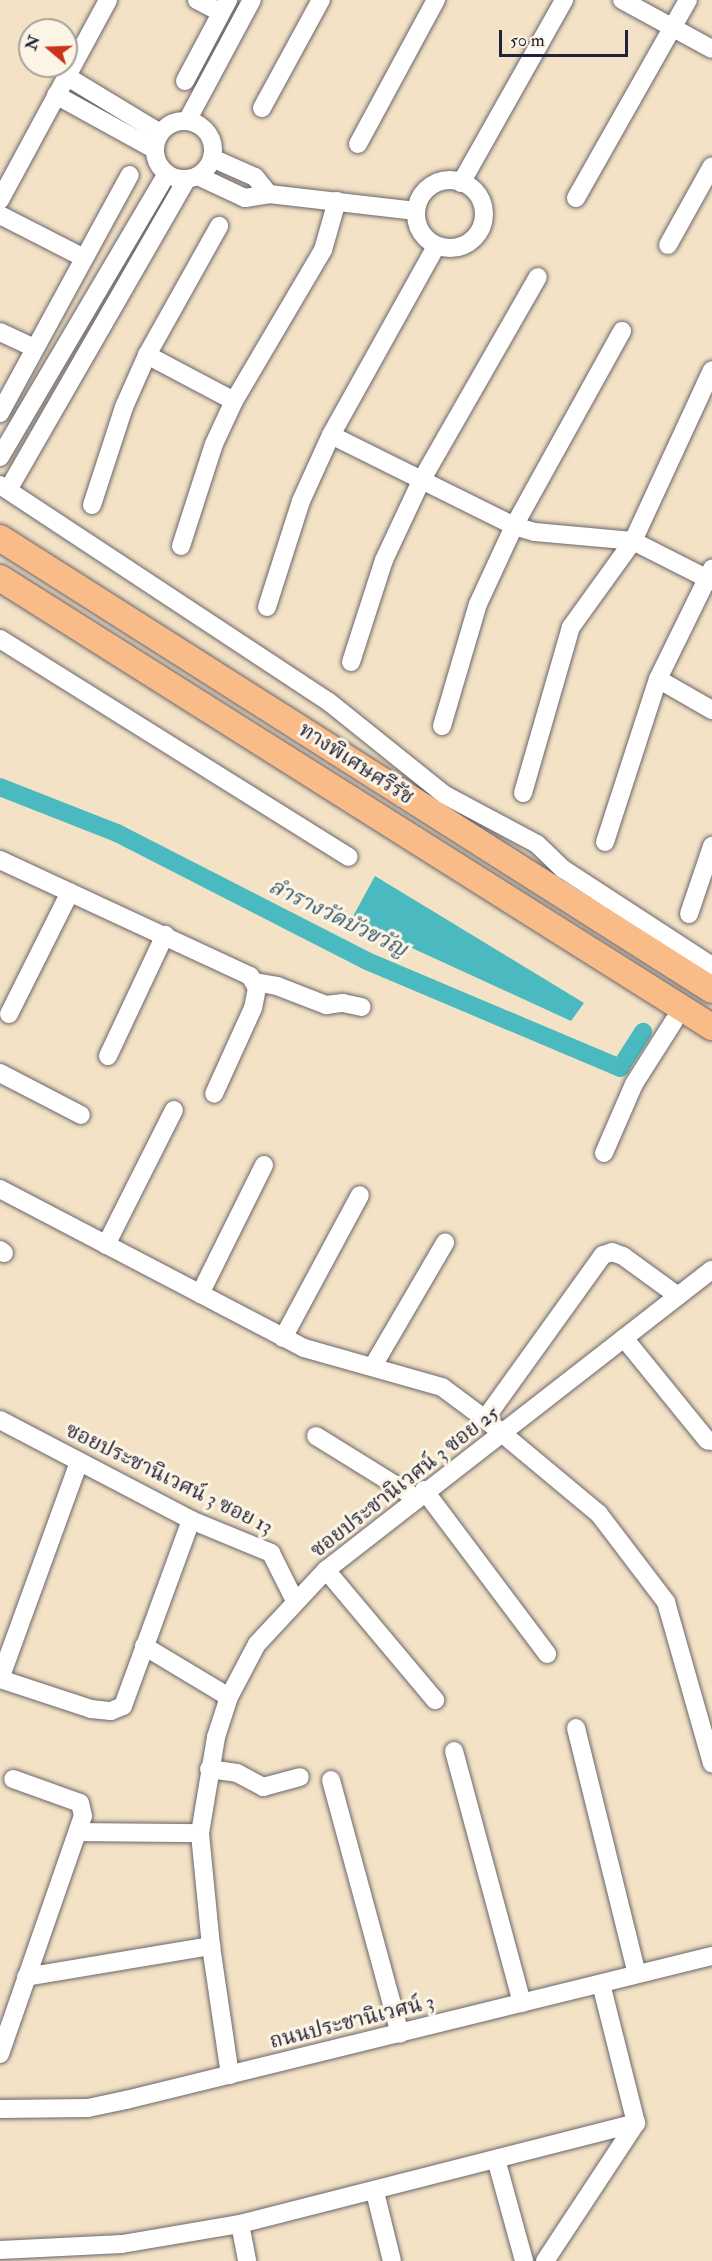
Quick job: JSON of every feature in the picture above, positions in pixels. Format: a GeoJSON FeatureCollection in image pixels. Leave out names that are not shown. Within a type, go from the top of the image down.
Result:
{"type":"FeatureCollection","features":[{"type":"Feature","properties":{"kind":"highway","name":"ทางพิเศษศรีรัช"},"geometry":{"type":"LineString","coordinates":[[0,538],[712,990]]}},
{"type":"Feature","properties":{"kind":"highway","name":"ทางพิเศษศรีรัช"},"geometry":{"type":"LineString","coordinates":[[0,578],[712,1027]]}},
{"type":"Feature","properties":{"kind":"street"},"geometry":{"type":"LineString","coordinates":[[78,54],[108,0]]}},
{"type":"Feature","properties":{"kind":"street"},"geometry":{"type":"LineString","coordinates":[[185,81],[225,6],[197,0]]}},
{"type":"Feature","properties":{"kind":"street"},"geometry":{"type":"LineString","coordinates":[[187,121],[252,0]]}},
{"type":"Feature","properties":{"kind":"street"},"geometry":{"type":"LineString","coordinates":[[262,108],[321,0]]}},
{"type":"Feature","properties":{"kind":"street"},"geometry":{"type":"LineString","coordinates":[[358,144],[436,0]]}},
{"type":"Feature","properties":{"kind":"street"},"geometry":{"type":"LineString","coordinates":[[461,183],[564,0]]}},
{"type":"Feature","properties":{"kind":"street"},"geometry":{"type":"LineString","coordinates":[[622,0],[712,49]]}},
{"type":"Feature","properties":{"kind":"street"},"geometry":{"type":"LineString","coordinates":[[576,198],[688,0]]}},
{"type":"Feature","properties":{"kind":"street"},"geometry":{"type":"LineString","coordinates":[[0,200],[65,78]]}},
{"type":"Feature","properties":{"kind":"street"},"geometry":{"type":"LineString","coordinates":[[69,78],[157,141]]}},
{"type":"Feature","properties":{"kind":"street"},"geometry":{"type":"LineString","coordinates":[[56,95],[157,141]]}},
{"type":"Feature","properties":{"kind":"street"},"geometry":{"type":"LineString","coordinates":[[416,210],[269,194],[245,198],[192,178],[167,174],[160,168],[157,141],[167,126],[187,121],[205,129],[211,138],[212,158],[192,178],[4,488],[329,702],[445,795],[537,843],[563,869],[712,966]]}},
{"type":"Feature","properties":{"kind":"street"},"geometry":{"type":"LineString","coordinates":[[212,158],[255,177],[269,194]]}},
{"type":"Feature","properties":{"kind":"street"},"geometry":{"type":"LineString","coordinates":[[668,245],[712,166]]}},
{"type":"Feature","properties":{"kind":"street"},"geometry":{"type":"LineString","coordinates":[[0,457],[167,174]]}},
{"type":"Feature","properties":{"kind":"street"},"geometry":{"type":"LineString","coordinates":[[0,413],[129,175]]}},
{"type":"Feature","properties":{"kind":"street"},"geometry":{"type":"LineString","coordinates":[[443,180],[461,183],[480,198],[484,211],[482,225],[463,246],[436,246],[424,237],[417,225],[416,210],[420,197],[430,186],[443,180]]}},
{"type":"Feature","properties":{"kind":"street"},"geometry":{"type":"LineString","coordinates":[[181,546],[214,444],[234,401],[323,250],[337,201]]}},
{"type":"Feature","properties":{"kind":"street"},"geometry":{"type":"LineString","coordinates":[[0,215],[84,258]]}},
{"type":"Feature","properties":{"kind":"street"},"geometry":{"type":"LineString","coordinates":[[92,505],[124,407],[147,355],[219,226]]}},
{"type":"Feature","properties":{"kind":"street"},"geometry":{"type":"LineString","coordinates":[[267,607],[301,501],[331,435],[436,246]]}},
{"type":"Feature","properties":{"kind":"street"},"geometry":{"type":"LineString","coordinates":[[351,662],[384,560],[421,481],[538,277]]}},
{"type":"Feature","properties":{"kind":"street"},"geometry":{"type":"LineString","coordinates":[[442,726],[478,604],[514,526],[622,331]]}},
{"type":"Feature","properties":{"kind":"street"},"geometry":{"type":"LineString","coordinates":[[0,332],[35,348]]}},
{"type":"Feature","properties":{"kind":"street"},"geometry":{"type":"LineString","coordinates":[[147,355],[234,401]]}},
{"type":"Feature","properties":{"kind":"street"},"geometry":{"type":"LineString","coordinates":[[523,793],[571,627],[633,541],[712,370]]}},
{"type":"Feature","properties":{"kind":"street"},"geometry":{"type":"LineString","coordinates":[[331,435],[514,526],[535,532],[633,541],[710,576],[658,679],[605,842]]}},
{"type":"Feature","properties":{"kind":"street"},"geometry":{"type":"LineString","coordinates":[[0,639],[349,857]]}},
{"type":"Feature","properties":{"kind":"street"},"geometry":{"type":"LineString","coordinates":[[658,679],[712,710]]}},
{"type":"Feature","properties":{"kind":"street"},"geometry":{"type":"LineString","coordinates":[[688,914],[712,846]]}},
{"type":"Feature","properties":{"kind":"street"},"geometry":{"type":"LineString","coordinates":[[0,860],[165,935],[250,976],[255,982],[277,986],[326,1005],[344,1003],[362,1007]]}},
{"type":"Feature","properties":{"kind":"street"},"geometry":{"type":"LineString","coordinates":[[9,1014],[69,892]]}},
{"type":"Feature","properties":{"kind":"street"},"geometry":{"type":"LineString","coordinates":[[108,1056],[165,935]]}},
{"type":"Feature","properties":{"kind":"street"},"geometry":{"type":"LineString","coordinates":[[214,1094],[253,1008],[255,982]]}},
{"type":"Feature","properties":{"kind":"street"},"geometry":{"type":"LineString","coordinates":[[604,1153],[634,1084],[674,1021]]}},
{"type":"Feature","properties":{"kind":"street"},"geometry":{"type":"LineString","coordinates":[[0,1073],[81,1115]]}},
{"type":"Feature","properties":{"kind":"street"},"geometry":{"type":"LineString","coordinates":[[106,1245],[174,1110]]}},
{"type":"Feature","properties":{"kind":"street"},"geometry":{"type":"LineString","coordinates":[[200,1294],[264,1165]]}},
{"type":"Feature","properties":{"kind":"street"},"geometry":{"type":"LineString","coordinates":[[0,1189],[283,1338],[319,1353],[373,1366],[442,1387],[484,1419],[599,1515],[666,1602],[712,1764]]}},
{"type":"Feature","properties":{"kind":"street"},"geometry":{"type":"LineString","coordinates":[[283,1338],[360,1195]]}},
{"type":"Feature","properties":{"kind":"street"},"geometry":{"type":"LineString","coordinates":[[373,1366],[445,1243]]}},
{"type":"Feature","properties":{"kind":"street"},"geometry":{"type":"LineString","coordinates":[[484,1419],[603,1255],[612,1251],[623,1256],[678,1296]]}},
{"type":"Feature","properties":{"kind":"street","name":"ซอยประชานิเวศน์ 3 ซอย 25"},"geometry":{"type":"LineString","coordinates":[[230,2075],[211,1946],[200,1833],[209,1769],[229,1697],[257,1644],[326,1570],[420,1494],[502,1434],[712,1269]]}},
{"type":"Feature","properties":{"kind":"street"},"geometry":{"type":"LineString","coordinates":[[624,1338],[707,1440],[712,1441]]}},
{"type":"Feature","properties":{"kind":"street","name":"ซอยประชานิเวศน์ 3 ซอย 13"},"geometry":{"type":"LineString","coordinates":[[0,1420],[191,1520],[271,1553],[296,1601]]}},
{"type":"Feature","properties":{"kind":"street"},"geometry":{"type":"LineString","coordinates":[[316,1436],[420,1494],[547,1654]]}},
{"type":"Feature","properties":{"kind":"street"},"geometry":{"type":"LineString","coordinates":[[79,1462],[0,1679],[111,1712],[123,1706],[191,1520]]}},
{"type":"Feature","properties":{"kind":"street"},"geometry":{"type":"LineString","coordinates":[[326,1570],[435,1700]]}},
{"type":"Feature","properties":{"kind":"street"},"geometry":{"type":"LineString","coordinates":[[144,1646],[229,1697]]}},
{"type":"Feature","properties":{"kind":"street"},"geometry":{"type":"LineString","coordinates":[[576,1728],[637,1974]]}},
{"type":"Feature","properties":{"kind":"street"},"geometry":{"type":"LineString","coordinates":[[454,1751],[522,2003]]}},
{"type":"Feature","properties":{"kind":"street"},"geometry":{"type":"LineString","coordinates":[[209,1769],[237,1773],[263,1787],[300,1777]]}},
{"type":"Feature","properties":{"kind":"street"},"geometry":{"type":"LineString","coordinates":[[0,2054],[80,1832],[80,1803],[13,1779]]}},
{"type":"Feature","properties":{"kind":"street"},"geometry":{"type":"LineString","coordinates":[[331,1780],[400,2034]]}},
{"type":"Feature","properties":{"kind":"street"},"geometry":{"type":"LineString","coordinates":[[80,1832],[200,1833]]}},
{"type":"Feature","properties":{"kind":"street"},"geometry":{"type":"LineString","coordinates":[[26,1977],[211,1946]]}},
{"type":"Feature","properties":{"kind":"street","name":"ถนนประชานิเวศน์ 3"},"geometry":{"type":"LineString","coordinates":[[0,2109],[88,2108],[400,2034],[712,1956]]}},
{"type":"Feature","properties":{"kind":"street"},"geometry":{"type":"LineString","coordinates":[[545,2261],[636,2123],[601,1984]]}},
{"type":"Feature","properties":{"kind":"street"},"geometry":{"type":"LineString","coordinates":[[0,2251],[122,2253],[375,2192],[636,2123]]}},
{"type":"Feature","properties":{"kind":"street"},"geometry":{"type":"LineString","coordinates":[[496,2159],[524,2261]]}},
{"type":"Feature","properties":{"kind":"street"},"geometry":{"type":"LineString","coordinates":[[375,2192],[392,2261]]}},
{"type":"Feature","properties":{"kind":"street"},"geometry":{"type":"LineString","coordinates":[[240,2224],[247,2261]]}},
{"type":"Feature","properties":{"kind":"water"},"geometry":{"type":"Polygon","coordinates":[[[375,876],[584,1003],[571,1021],[351,920],[375,876]]]}},
{"type":"Feature","properties":{"kind":"waterway","name":"ลำรางวัดบัวขวัญ"},"geometry":{"type":"LineString","coordinates":[[0,787],[117,833],[367,961],[620,1068],[643,1032]]}}]}
